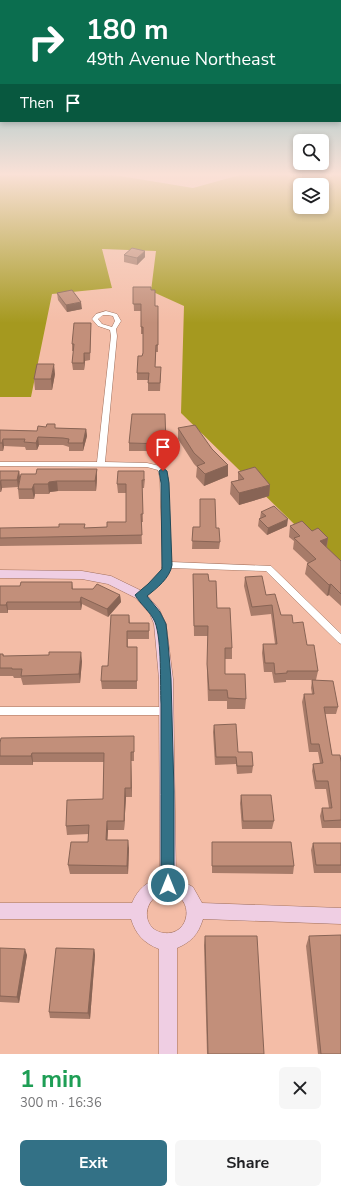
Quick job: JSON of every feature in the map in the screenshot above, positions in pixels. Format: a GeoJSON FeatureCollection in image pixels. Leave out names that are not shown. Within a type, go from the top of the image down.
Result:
{"type":"FeatureCollection","features":[{"type":"Feature","properties":{"kind":"street"},"geometry":{"type":"LineString","coordinates":[[101,464],[114,336],[112,329]]}},
{"type":"Feature","properties":{"kind":"street"},"geometry":{"type":"LineString","coordinates":[[0,464],[147,465],[161,469],[164,478],[168,565],[162,577],[152,587],[140,595]]}},
{"type":"Feature","properties":{"kind":"street"},"geometry":{"type":"LineString","coordinates":[[168,565],[268,568],[341,640]]}},
{"type":"Feature","properties":{"kind":"street"},"geometry":{"type":"LineString","coordinates":[[0,574],[82,575],[98,577],[121,584],[140,595],[151,606],[160,624],[166,679],[168,885]]}},
{"type":"Feature","properties":{"kind":"street"},"geometry":{"type":"LineString","coordinates":[[0,711],[166,711]]}},
{"type":"Feature","properties":{"kind":"street"},"geometry":{"type":"LineString","coordinates":[[168,885],[176,886],[184,890],[190,896],[196,911],[195,921],[185,936],[168,942],[158,940],[147,932],[140,920],[139,911],[145,895],[159,886],[168,885]]}},
{"type":"Feature","properties":{"kind":"street"},"geometry":{"type":"LineString","coordinates":[[0,911],[139,911]]}},
{"type":"Feature","properties":{"kind":"street"},"geometry":{"type":"LineString","coordinates":[[196,911],[341,916]]}},
{"type":"Feature","properties":{"kind":"street"},"geometry":{"type":"LineString","coordinates":[[168,942],[168,1054]]}},
{"type":"Feature","properties":{"kind":"shaded area"},"geometry":{"type":"Polygon","coordinates":[[[0,224],[341,224],[341,570],[181,413],[184,306],[151,291],[156,251],[102,249],[112,288],[52,294],[31,397],[0,397],[0,224]]]}},
{"type":"Feature","properties":{"kind":"building"},"geometry":{"type":"Polygon","coordinates":[[[132,248],[145,251],[137,258],[124,255],[132,248]]]}},
{"type":"Feature","properties":{"kind":"building"},"geometry":{"type":"Polygon","coordinates":[[[133,287],[151,287],[151,290],[155,290],[155,306],[158,306],[158,345],[156,345],[155,367],[161,367],[160,383],[148,383],[149,373],[137,373],[138,356],[142,356],[143,353],[143,327],[141,327],[141,304],[133,304],[133,287]]]}},
{"type":"Feature","properties":{"kind":"building"},"geometry":{"type":"Polygon","coordinates":[[[72,290],[81,302],[66,305],[57,293],[72,290]]]}},
{"type":"Feature","properties":{"kind":"building"},"geometry":{"type":"Polygon","coordinates":[[[74,323],[91,323],[90,353],[84,353],[84,363],[72,363],[74,323]]]}},
{"type":"Feature","properties":{"kind":"building"},"geometry":{"type":"Polygon","coordinates":[[[37,364],[54,364],[51,379],[34,379],[37,364]]]}},
{"type":"Feature","properties":{"kind":"building"},"geometry":{"type":"Polygon","coordinates":[[[132,414],[165,414],[166,444],[129,443],[132,414]]]}},
{"type":"Feature","properties":{"kind":"building"},"geometry":{"type":"Polygon","coordinates":[[[47,424],[55,424],[55,428],[86,429],[83,443],[68,443],[69,439],[63,438],[38,437],[36,443],[24,442],[25,439],[3,439],[2,443],[0,443],[0,430],[37,431],[38,426],[46,427],[47,424]]]}},
{"type":"Feature","properties":{"kind":"building"},"geometry":{"type":"Polygon","coordinates":[[[195,425],[212,449],[228,465],[205,474],[197,466],[205,463],[194,453],[178,428],[195,425]]]}},
{"type":"Feature","properties":{"kind":"building"},"geometry":{"type":"Polygon","coordinates":[[[255,467],[270,485],[239,493],[231,482],[244,479],[238,472],[255,467]]]}},
{"type":"Feature","properties":{"kind":"building"},"geometry":{"type":"Polygon","coordinates":[[[37,469],[97,469],[95,481],[57,481],[49,482],[48,484],[34,484],[32,489],[18,489],[21,474],[36,474],[37,469]]]}},
{"type":"Feature","properties":{"kind":"building"},"geometry":{"type":"Polygon","coordinates":[[[0,471],[19,471],[17,480],[1,480],[0,484],[0,471]]]}},
{"type":"Feature","properties":{"kind":"building"},"geometry":{"type":"Polygon","coordinates":[[[118,471],[144,471],[144,480],[142,480],[142,535],[0,538],[0,528],[59,527],[59,524],[85,524],[84,528],[107,527],[107,522],[126,522],[126,484],[117,484],[118,471]]]}},
{"type":"Feature","properties":{"kind":"building"},"geometry":{"type":"Polygon","coordinates":[[[200,499],[215,499],[216,528],[219,528],[220,542],[192,541],[193,527],[200,527],[200,499]]]}},
{"type":"Feature","properties":{"kind":"building"},"geometry":{"type":"Polygon","coordinates":[[[274,506],[288,519],[268,528],[259,519],[266,516],[261,512],[274,506]]]}},
{"type":"Feature","properties":{"kind":"building"},"geometry":{"type":"Polygon","coordinates":[[[302,521],[312,531],[318,528],[328,538],[320,541],[341,561],[341,594],[307,564],[316,559],[294,538],[300,536],[290,526],[302,521]]]}},
{"type":"Feature","properties":{"kind":"building"},"geometry":{"type":"Polygon","coordinates":[[[193,574],[208,574],[209,581],[216,581],[217,608],[230,608],[232,648],[225,648],[225,674],[245,674],[246,699],[228,698],[227,690],[209,690],[207,664],[208,626],[194,626],[193,574]]]}},
{"type":"Feature","properties":{"kind":"building"},"geometry":{"type":"Polygon","coordinates":[[[262,576],[266,595],[275,594],[281,615],[292,615],[293,623],[303,622],[307,645],[314,645],[318,671],[287,671],[287,673],[275,674],[274,663],[265,663],[263,644],[277,644],[272,605],[252,607],[245,577],[262,576]]]}},
{"type":"Feature","properties":{"kind":"building"},"geometry":{"type":"Polygon","coordinates":[[[21,582],[72,582],[72,589],[93,589],[97,584],[120,595],[107,609],[81,597],[80,602],[7,602],[6,605],[0,605],[0,586],[20,586],[21,582]]]}},
{"type":"Feature","properties":{"kind":"building"},"geometry":{"type":"Polygon","coordinates":[[[111,615],[129,615],[129,623],[149,623],[149,631],[127,631],[127,647],[137,647],[137,681],[101,681],[102,666],[108,666],[111,615]]]}},
{"type":"Feature","properties":{"kind":"building"},"geometry":{"type":"Polygon","coordinates":[[[49,652],[81,652],[79,674],[21,676],[22,669],[0,668],[0,654],[3,654],[3,656],[49,655],[49,652]]]}},
{"type":"Feature","properties":{"kind":"building"},"geometry":{"type":"Polygon","coordinates":[[[312,680],[333,681],[338,707],[324,707],[332,755],[340,755],[341,820],[324,821],[322,808],[332,808],[328,781],[316,781],[313,764],[323,763],[319,744],[311,744],[304,694],[314,694],[312,680]]]}},
{"type":"Feature","properties":{"kind":"building"},"geometry":{"type":"Polygon","coordinates":[[[236,724],[238,752],[252,752],[253,766],[237,766],[236,757],[216,757],[214,725],[236,724]]]}},
{"type":"Feature","properties":{"kind":"building"},"geometry":{"type":"Polygon","coordinates":[[[134,736],[134,752],[131,752],[131,788],[125,788],[124,821],[107,821],[106,840],[128,840],[127,866],[68,865],[71,842],[88,842],[89,825],[66,826],[67,800],[103,799],[104,753],[32,753],[31,756],[0,756],[1,738],[134,736]]]}},
{"type":"Feature","properties":{"kind":"building"},"geometry":{"type":"Polygon","coordinates":[[[241,795],[271,795],[274,821],[243,821],[241,795]]]}},
{"type":"Feature","properties":{"kind":"building"},"geometry":{"type":"Polygon","coordinates":[[[212,842],[291,842],[294,866],[212,866],[212,842]]]}},
{"type":"Feature","properties":{"kind":"building"},"geometry":{"type":"Polygon","coordinates":[[[313,843],[341,843],[341,865],[316,865],[313,843]]]}},
{"type":"Feature","properties":{"kind":"building"},"geometry":{"type":"Polygon","coordinates":[[[341,935],[341,1054],[321,1054],[309,936],[341,935]]]}},
{"type":"Feature","properties":{"kind":"building"},"geometry":{"type":"Polygon","coordinates":[[[205,936],[257,936],[264,1054],[208,1054],[205,936]]]}},
{"type":"Feature","properties":{"kind":"building"},"geometry":{"type":"Polygon","coordinates":[[[0,948],[25,949],[17,997],[0,996],[0,948]]]}},
{"type":"Feature","properties":{"kind":"building"},"geometry":{"type":"Polygon","coordinates":[[[56,948],[94,949],[88,1013],[49,1012],[56,948]]]}},
{"type":"Feature","properties":{"kind":"route"},"geometry":{"type":"LineString","coordinates":[[163,471],[165,483],[168,565],[162,577],[152,587],[140,595],[155,612],[160,624],[163,643],[166,679],[168,885]]}}]}
